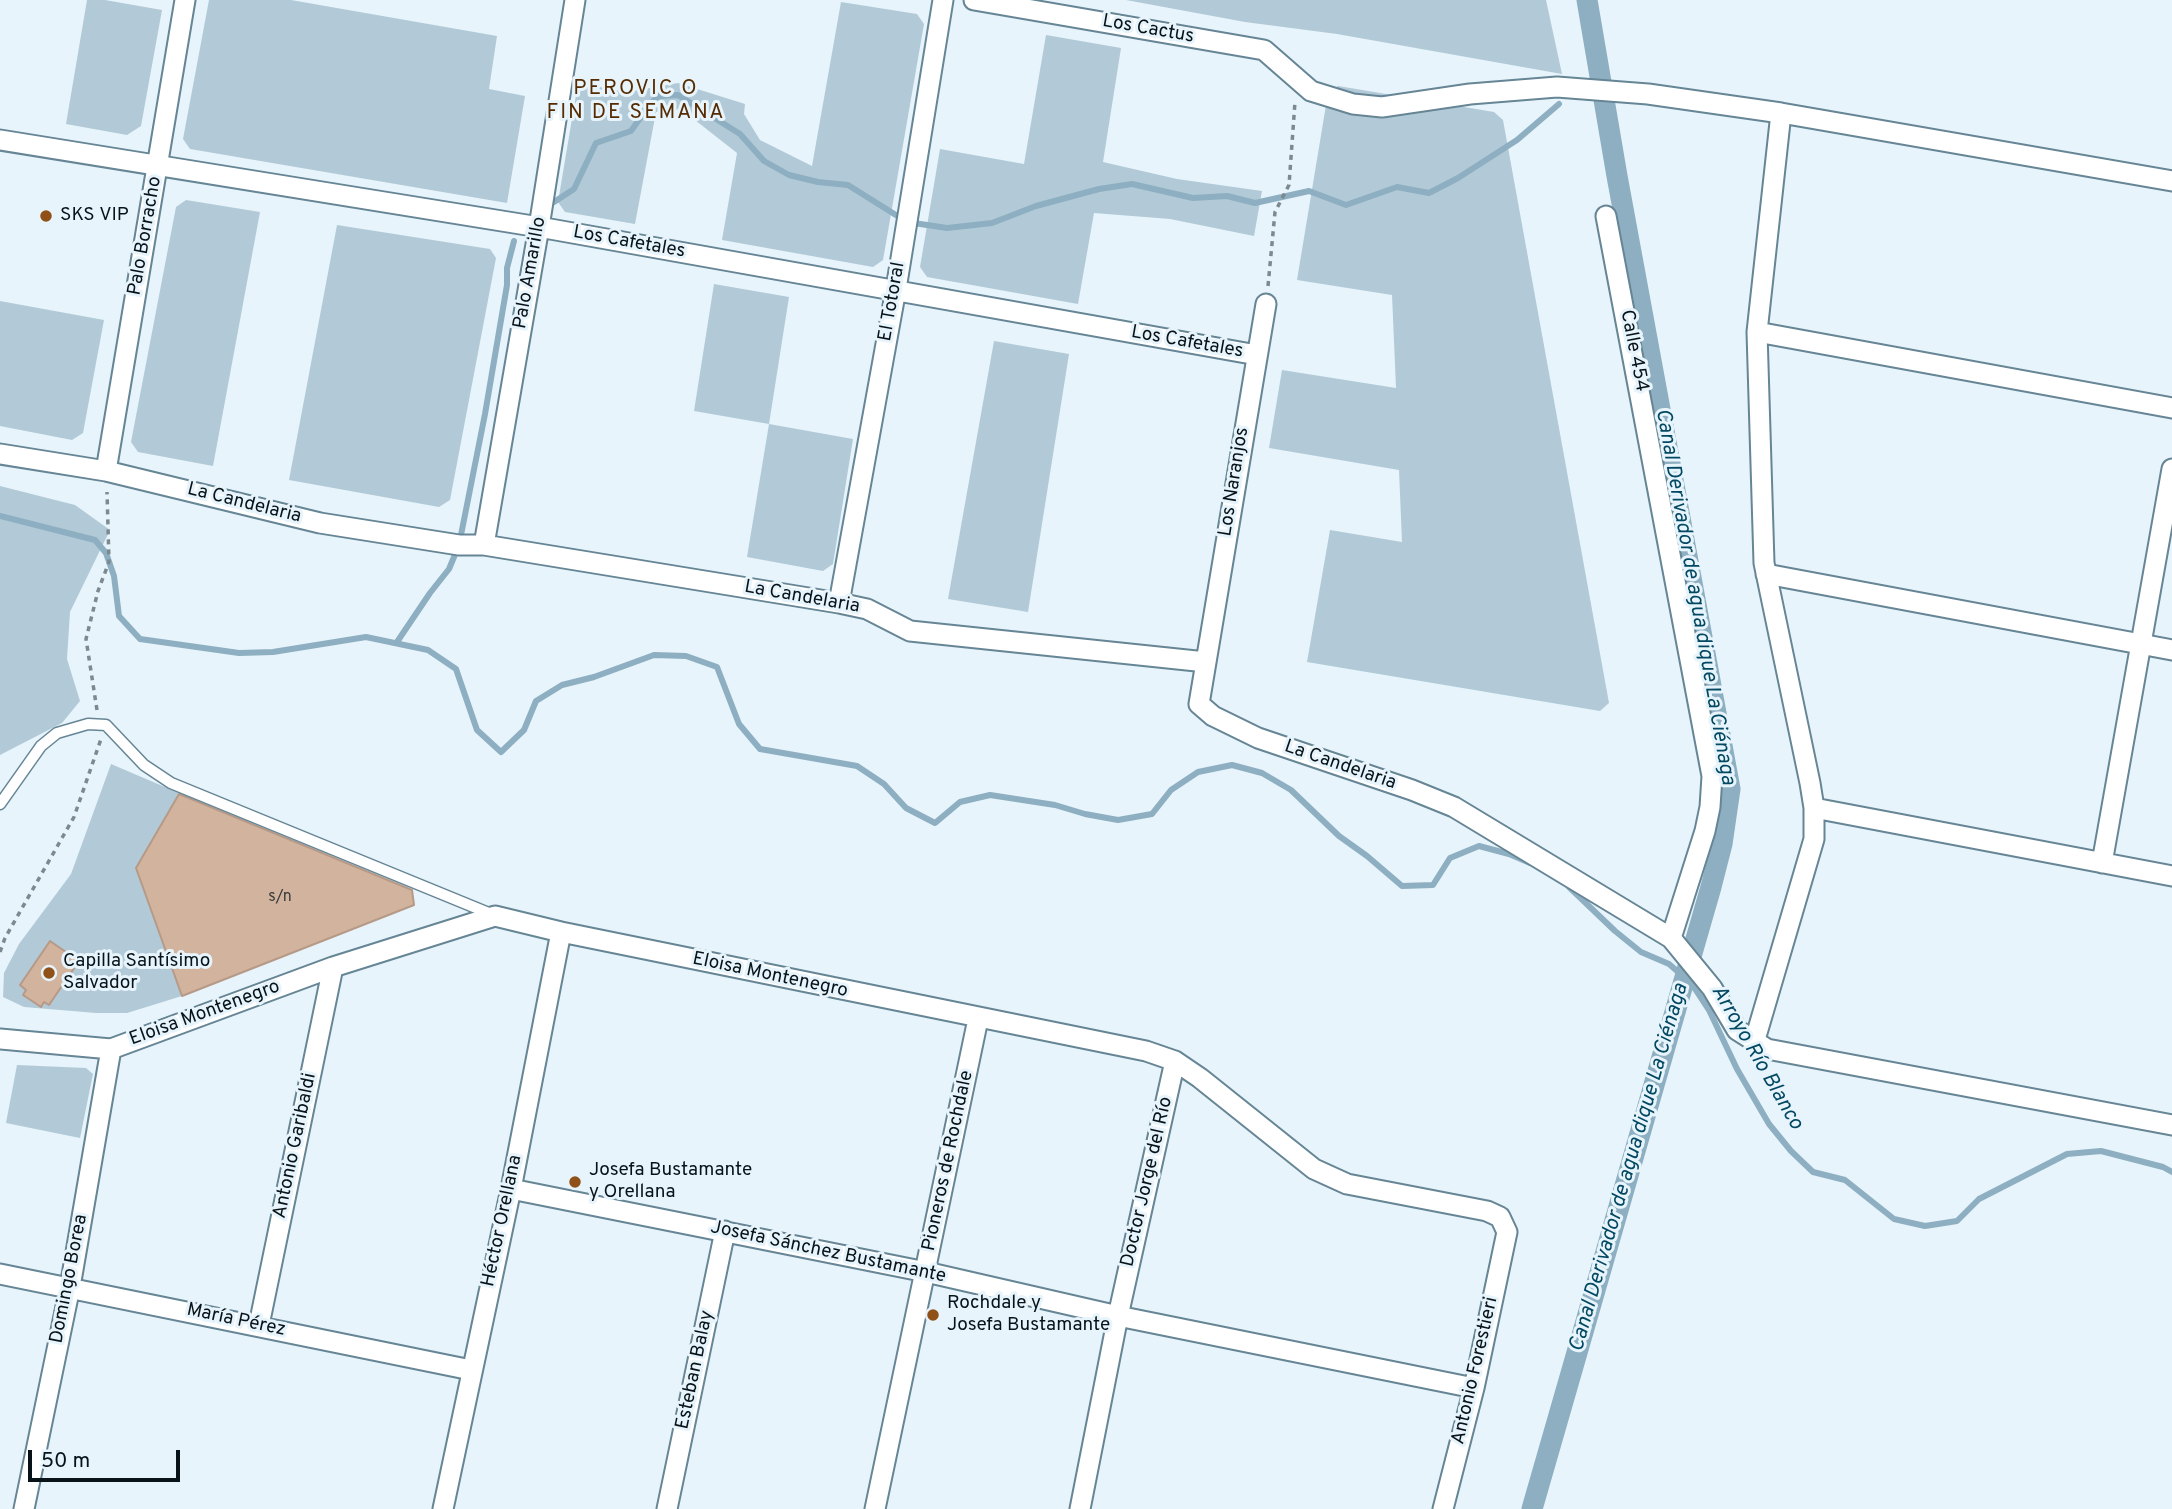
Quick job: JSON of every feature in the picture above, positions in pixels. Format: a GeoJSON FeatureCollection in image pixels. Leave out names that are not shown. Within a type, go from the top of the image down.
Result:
{"type":"FeatureCollection","features":[{"type":"Feature","properties":{"kind":"street","name":"Palo Borracho"},"geometry":{"type":"LineString","coordinates":[[106,471],[185,0]]}},
{"type":"Feature","properties":{"kind":"street","name":"Palo Amarillo"},"geometry":{"type":"LineString","coordinates":[[484,545],[575,0]]}},
{"type":"Feature","properties":{"kind":"street","name":"El Totoral"},"geometry":{"type":"LineString","coordinates":[[839,603],[896,289],[943,0]]}},
{"type":"Feature","properties":{"kind":"street","name":"Los Cactus"},"geometry":{"type":"LineString","coordinates":[[974,0],[1264,50],[1297,79]]}},
{"type":"Feature","properties":{"kind":"street"},"geometry":{"type":"LineString","coordinates":[[1297,79],[1311,91],[1353,104],[1382,107],[1470,94],[1557,87],[1648,94],[1781,113],[2172,181]]}},
{"type":"Feature","properties":{"kind":"street"},"geometry":{"type":"LineString","coordinates":[[1754,1042],[1814,839],[1814,808],[1764,563],[1757,332],[1781,113]]}},
{"type":"Feature","properties":{"kind":"street","name":"Los Cafetales"},"geometry":{"type":"LineString","coordinates":[[0,140],[539,227],[1256,355]]}},
{"type":"Feature","properties":{"kind":"street","name":"Calle 454"},"geometry":{"type":"LineString","coordinates":[[1606,216],[1712,776],[1705,831],[1671,938]]}},
{"type":"Feature","properties":{"kind":"street","name":"Los Naranjos"},"geometry":{"type":"LineString","coordinates":[[1206,662],[1266,304]]}},
{"type":"Feature","properties":{"kind":"street"},"geometry":{"type":"LineString","coordinates":[[1757,332],[2172,408]]}},
{"type":"Feature","properties":{"kind":"street","name":"La Candelaria"},"geometry":{"type":"LineString","coordinates":[[0,454],[106,471],[320,523],[459,545],[484,545],[839,603],[867,609],[910,631],[1206,662],[1199,704],[1213,716],[1258,738],[1454,807],[1671,938]]}},
{"type":"Feature","properties":{"kind":"street"},"geometry":{"type":"LineString","coordinates":[[2102,863],[2172,469]]}},
{"type":"Feature","properties":{"kind":"street"},"geometry":{"type":"LineString","coordinates":[[1766,574],[2172,650]]}},
{"type":"Feature","properties":{"kind":"street"},"geometry":{"type":"LineString","coordinates":[[1814,808],[2172,876]]}},
{"type":"Feature","properties":{"kind":"street","name":"Eloisa Montenegro"},"geometry":{"type":"LineString","coordinates":[[0,1039],[111,1049],[333,967],[495,916],[561,932],[1146,1051],[1175,1062],[1200,1078],[1314,1168],[1347,1184],[1487,1211],[1500,1217],[1507,1232]]}},
{"type":"Feature","properties":{"kind":"street","name":"Héctor Orellana"},"geometry":{"type":"LineString","coordinates":[[443,1509],[561,932]]}},
{"type":"Feature","properties":{"kind":"street"},"geometry":{"type":"LineString","coordinates":[[1671,938],[1712,988],[1737,1030],[1767,1049],[2172,1125]]}},
{"type":"Feature","properties":{"kind":"street","name":"Antonio Garibaldi"},"geometry":{"type":"LineString","coordinates":[[259,1325],[333,967]]}},
{"type":"Feature","properties":{"kind":"street","name":"Pioneros de Rochdale"},"geometry":{"type":"LineString","coordinates":[[875,1509],[978,1018]]}},
{"type":"Feature","properties":{"kind":"street","name":"Domingo Borea"},"geometry":{"type":"LineString","coordinates":[[24,1509],[70,1287],[111,1049]]}},
{"type":"Feature","properties":{"kind":"street","name":"Doctor Jorge del Río"},"geometry":{"type":"LineString","coordinates":[[1080,1509],[1118,1316],[1175,1062]]}},
{"type":"Feature","properties":{"kind":"street","name":"Josefa Sánchez Bustamante"},"geometry":{"type":"LineString","coordinates":[[510,1189],[926,1272],[1118,1316],[1474,1388]]}},
{"type":"Feature","properties":{"kind":"street","name":"Esteban Balay"},"geometry":{"type":"LineString","coordinates":[[667,1509],[725,1231]]}},
{"type":"Feature","properties":{"kind":"street","name":"Antonio Forestieri"},"geometry":{"type":"LineString","coordinates":[[1443,1509],[1474,1388],[1507,1232]]}},
{"type":"Feature","properties":{"kind":"street","name":"María Pérez"},"geometry":{"type":"LineString","coordinates":[[0,1274],[471,1370]]}},
{"type":"Feature","properties":{"kind":"lane"},"geometry":{"type":"LineString","coordinates":[[0,804],[41,746],[57,733],[88,724],[106,724],[144,765],[171,783],[495,916]]}},
{"type":"Feature","properties":{"kind":"path"},"geometry":{"type":"LineString","coordinates":[[1266,304],[1275,212],[1289,185],[1297,79]]}},
{"type":"Feature","properties":{"kind":"shaded area"},"geometry":{"type":"Polygon","coordinates":[[[87,0],[105,0],[162,10],[141,126],[127,135],[66,124],[87,0]]]}},
{"type":"Feature","properties":{"kind":"shaded area"},"geometry":{"type":"Polygon","coordinates":[[[209,0],[291,0],[497,36],[489,89],[525,96],[507,203],[190,149],[183,139],[209,0]]]}},
{"type":"Feature","properties":{"kind":"shaded area"},"geometry":{"type":"Polygon","coordinates":[[[1126,0],[1546,0],[1562,74],[1337,34],[1245,22],[1126,0]]]}},
{"type":"Feature","properties":{"kind":"shaded area"},"geometry":{"type":"Polygon","coordinates":[[[841,2],[917,14],[924,24],[883,260],[873,267],[722,240],[737,153],[681,109],[656,112],[635,224],[565,212],[558,202],[578,83],[627,92],[678,83],[745,104],[744,114],[760,140],[812,166],[841,2]]]}},
{"type":"Feature","properties":{"kind":"shaded area"},"geometry":{"type":"Polygon","coordinates":[[[1046,35],[1121,48],[1103,162],[1177,179],[1262,191],[1254,236],[1170,219],[1094,213],[1078,304],[927,277],[920,267],[940,149],[1024,164],[1046,35]]]}},
{"type":"Feature","properties":{"kind":"shaded area"},"geometry":{"type":"Polygon","coordinates":[[[1338,86],[1494,112],[1503,120],[1609,703],[1600,711],[1307,662],[1330,530],[1402,542],[1399,470],[1269,448],[1282,370],[1396,388],[1392,295],[1297,280],[1328,93],[1338,86]]]}},
{"type":"Feature","properties":{"kind":"shaded area"},"geometry":{"type":"Polygon","coordinates":[[[186,200],[260,212],[213,466],[138,452],[131,442],[176,207],[186,200]]]}},
{"type":"Feature","properties":{"kind":"shaded area"},"geometry":{"type":"Polygon","coordinates":[[[337,225],[490,249],[496,258],[450,500],[439,507],[289,480],[337,225]]]}},
{"type":"Feature","properties":{"kind":"shaded area"},"geometry":{"type":"Polygon","coordinates":[[[714,284],[789,297],[769,424],[694,411],[714,284]]]}},
{"type":"Feature","properties":{"kind":"shaded area"},"geometry":{"type":"Polygon","coordinates":[[[0,301],[104,320],[83,433],[72,440],[0,426],[0,301]]]}},
{"type":"Feature","properties":{"kind":"shaded area"},"geometry":{"type":"Polygon","coordinates":[[[994,341],[1069,354],[1028,612],[948,599],[994,341]]]}},
{"type":"Feature","properties":{"kind":"shaded area"},"geometry":{"type":"Polygon","coordinates":[[[769,424],[853,439],[833,564],[823,571],[747,557],[769,424]]]}},
{"type":"Feature","properties":{"kind":"shaded area"},"geometry":{"type":"Polygon","coordinates":[[[0,486],[75,505],[110,530],[70,612],[67,659],[80,701],[62,723],[0,755],[0,486]]]}},
{"type":"Feature","properties":{"kind":"shaded area"},"geometry":{"type":"Polygon","coordinates":[[[111,764],[179,793],[136,868],[182,996],[127,1013],[24,1007],[3,997],[4,973],[19,944],[71,874],[111,764]]]}},
{"type":"Feature","properties":{"kind":"shaded area"},"geometry":{"type":"Polygon","coordinates":[[[17,1065],[86,1068],[93,1074],[80,1138],[6,1123],[17,1065]]]}},
{"type":"Feature","properties":{"kind":"building"},"geometry":{"type":"Polygon","coordinates":[[[179,794],[412,890],[414,905],[182,996],[136,868],[179,794]]]}},
{"type":"Feature","properties":{"kind":"building","name":"Capilla Santísimo Salvador"},"geometry":{"type":"Polygon","coordinates":[[[50,941],[79,961],[49,1005],[44,1002],[41,1007],[23,995],[26,990],[20,985],[50,941]]]}},
{"type":"Feature","properties":{"kind":"waterway","name":"Canal Derivador de agua dique La Ciénaga"},"geometry":{"type":"LineString","coordinates":[[1532,1509],[1711,887],[1722,844],[1730,789],[1587,0]]}},
{"type":"Feature","properties":{"kind":"waterway"},"geometry":{"type":"LineString","coordinates":[[554,202],[574,189],[596,143],[631,131],[659,96],[678,95],[740,134],[764,161],[789,175],[848,185],[907,222],[947,228],[992,223],[1036,206],[1099,189],[1132,184],[1193,198],[1227,196],[1255,203],[1309,191],[1346,205],[1397,187],[1429,193],[1458,178],[1517,140],[1559,104]]}},
{"type":"Feature","properties":{"kind":"waterway"},"geometry":{"type":"LineString","coordinates":[[397,642],[449,569],[459,545],[485,414],[507,285],[507,268],[514,241]]}},
{"type":"Feature","properties":{"kind":"waterway","name":"Arroyo Río Blanco"},"geometry":{"type":"LineString","coordinates":[[0,516],[95,540],[106,553],[114,576],[119,616],[140,639],[239,653],[273,652],[366,637],[428,650],[456,669],[477,730],[501,752],[524,730],[536,701],[562,685],[594,677],[654,655],[686,656],[717,667],[739,724],[760,749],[857,766],[884,784],[906,808],[935,823],[960,802],[990,795],[1055,805],[1118,820],[1152,814],[1171,790],[1198,772],[1232,765],[1262,773],[1291,790],[1339,836],[1402,886],[1433,885],[1450,858],[1479,846],[1530,863]]}},
{"type":"Feature","properties":{"kind":"waterway","name":"Arroyo Río Blanco"},"geometry":{"type":"LineString","coordinates":[[1569,887],[1641,952],[1669,964],[1692,984],[1709,1010],[1737,1069],[1769,1124],[1791,1151],[1813,1172],[1845,1180],[1894,1219],[1925,1226],[1957,1221],[1979,1199],[2067,1154],[2101,1151],[2163,1167],[2172,1172]]}},
{"type":"Feature","properties":{"kind":"place","name":"SKS VIP"},"geometry":{"type":"Point","coordinates":[46,216]}},
{"type":"Feature","properties":{"kind":"place","name":"Capilla Santísimo Salvador"},"geometry":{"type":"Point","coordinates":[49,973]}},
{"type":"Feature","properties":{"kind":"place","name":"Josefa Bustamante y Orellana"},"geometry":{"type":"Point","coordinates":[575,1182]}},
{"type":"Feature","properties":{"kind":"place","name":"Rochdale y Josefa Bustamante"},"geometry":{"type":"Point","coordinates":[933,1315]}},
{"type":"Feature","properties":{"kind":"district","name":"PEROVIC O FIN DE SEMANA"},"geometry":{"type":"Point","coordinates":[636,102]}}]}
